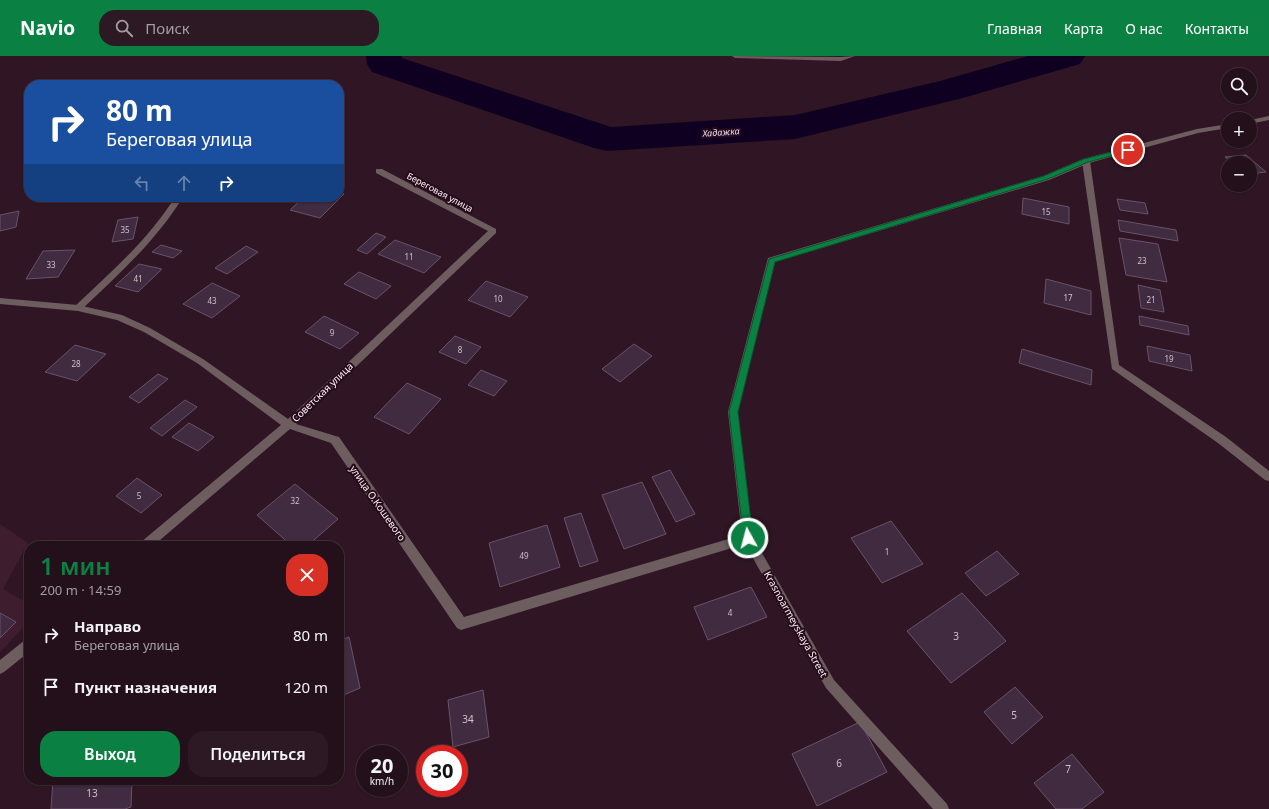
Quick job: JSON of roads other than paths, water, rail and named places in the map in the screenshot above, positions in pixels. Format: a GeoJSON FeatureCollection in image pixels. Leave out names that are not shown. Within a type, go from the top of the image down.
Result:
{"type":"FeatureCollection","features":[{"type":"Feature","properties":{"kind":"street"},"geometry":{"type":"LineString","coordinates":[[735,56],[841,59],[852,56]]}},
{"type":"Feature","properties":{"kind":"street"},"geometry":{"type":"LineString","coordinates":[[1257,121],[1269,118]]}},
{"type":"Feature","properties":{"kind":"street"},"geometry":{"type":"LineString","coordinates":[[1221,127],[1197,131],[1086,161],[1115,368],[1222,440],[1269,477]]}},
{"type":"Feature","properties":{"kind":"street","name":"Krasnoarmeyskaya Street"},"geometry":{"type":"LineString","coordinates":[[942,809],[830,684],[748,538],[733,412],[771,260],[1046,178],[1086,161]]}},
{"type":"Feature","properties":{"kind":"street","name":"Береговая улица"},"geometry":{"type":"LineString","coordinates":[[379,170],[493,231]]}},
{"type":"Feature","properties":{"kind":"street"},"geometry":{"type":"LineString","coordinates":[[78,308],[132,257],[172,210],[176,202]]}},
{"type":"Feature","properties":{"kind":"street","name":"Советская улица"},"geometry":{"type":"LineString","coordinates":[[151,541],[288,425],[493,231]]}},
{"type":"Feature","properties":{"kind":"street","name":"улица О.Кошевого"},"geometry":{"type":"LineString","coordinates":[[0,301],[78,308],[120,317],[147,330],[200,361],[288,425],[335,440],[461,624],[748,538]]}},
{"type":"Feature","properties":{"kind":"street"},"geometry":{"type":"LineString","coordinates":[[0,668],[24,648]]}},
{"type":"Feature","properties":{"kind":"waterway","name":"Хадажка"},"geometry":{"type":"LineString","coordinates":[[384,56],[385,64],[608,139],[795,127],[950,90],[1067,56]]}}]}
